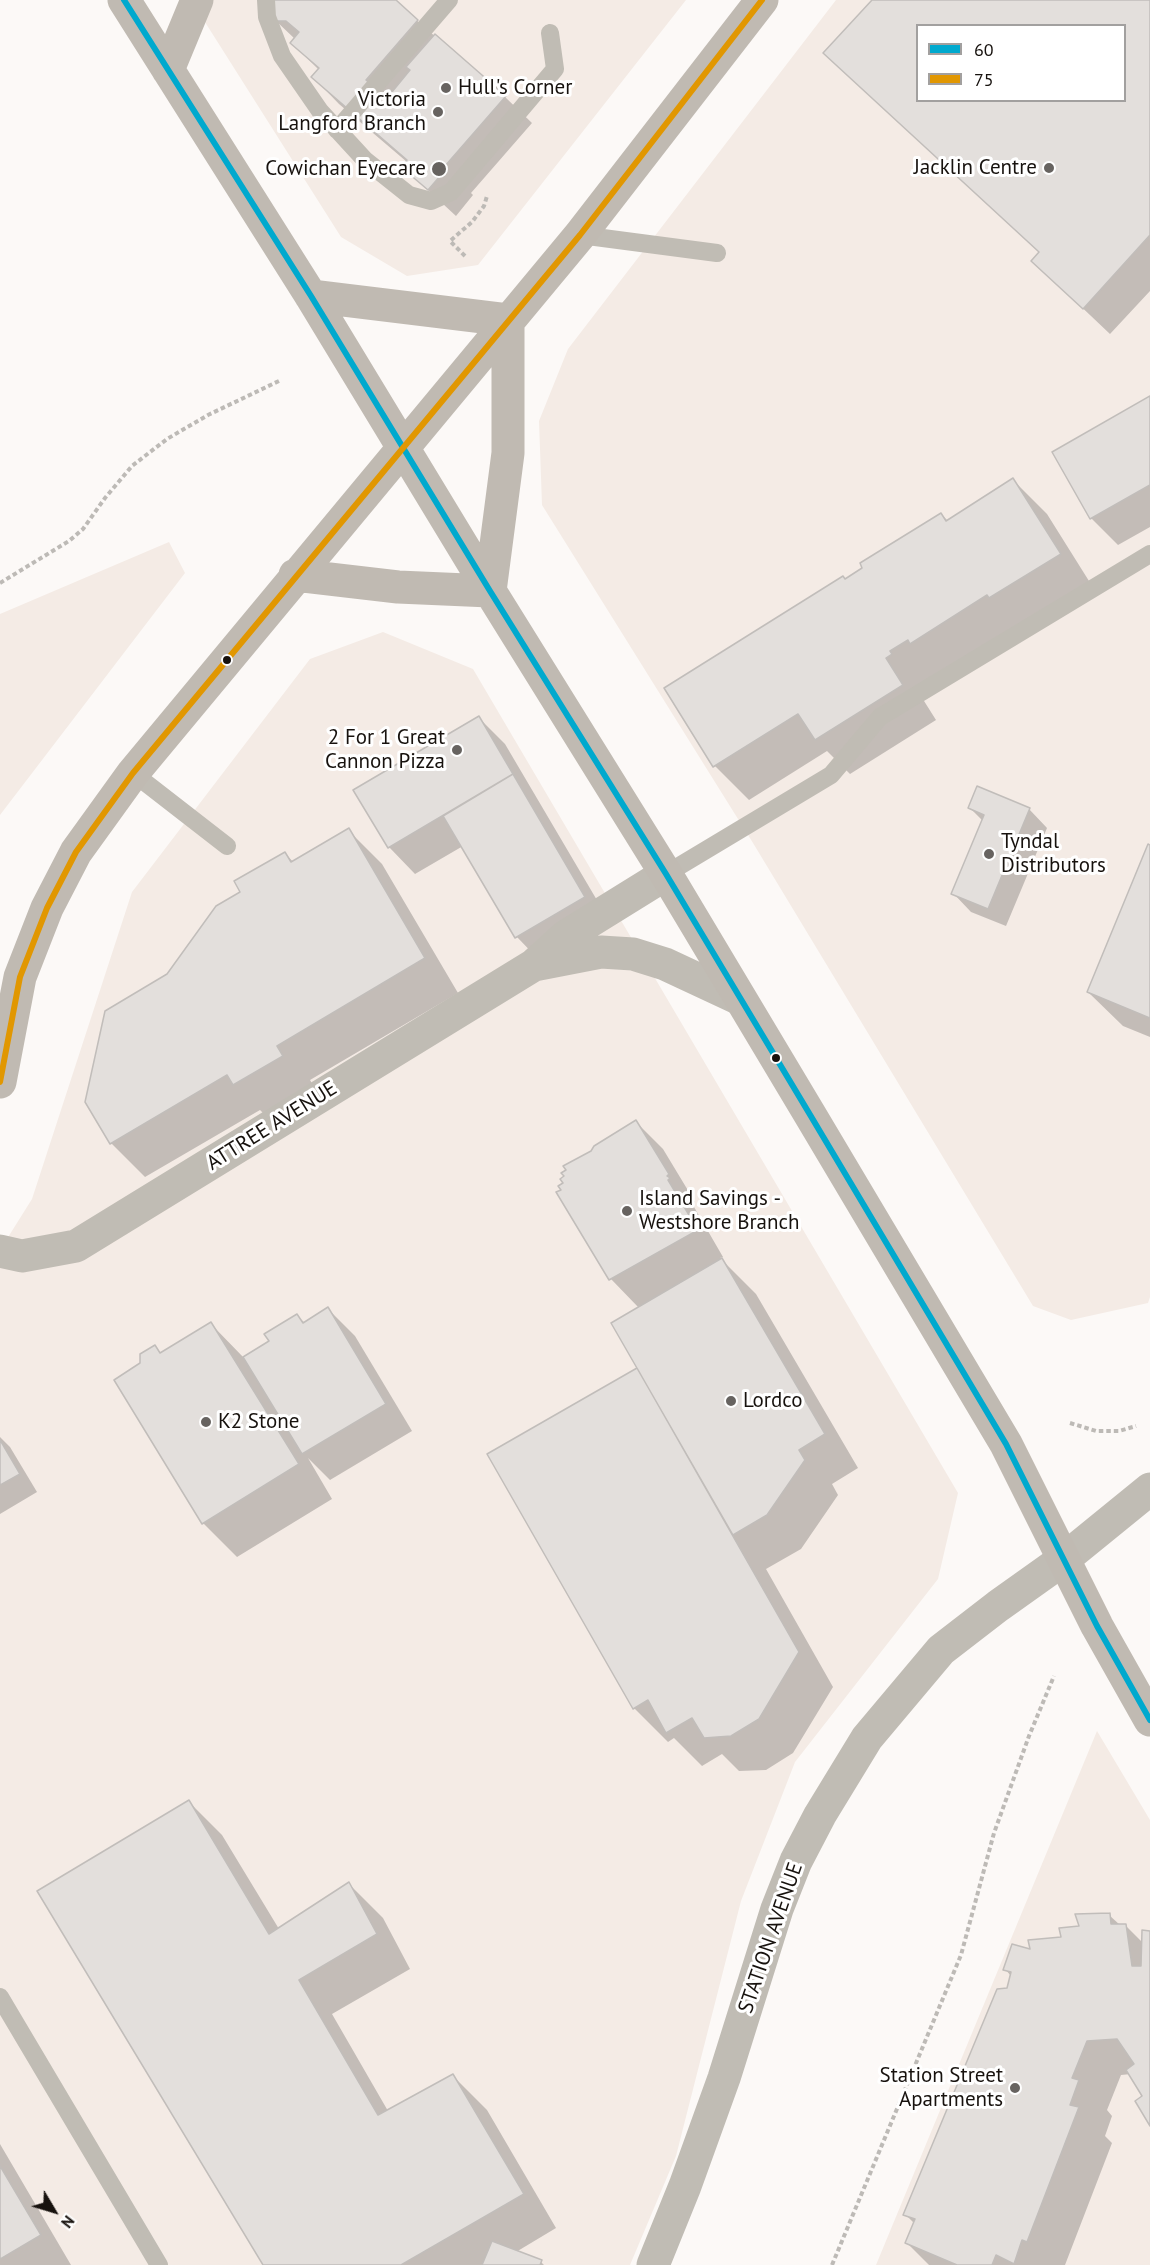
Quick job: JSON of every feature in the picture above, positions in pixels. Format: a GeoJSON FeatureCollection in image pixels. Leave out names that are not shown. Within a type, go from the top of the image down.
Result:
{"type":"FeatureCollection","features":[{"type":"Feature","properties":{"kind":"main road"},"geometry":{"type":"LineString","coordinates":[[124,0],[312,296],[490,591],[666,874],[1006,1444],[1097,1626],[1150,1720]]}},
{"type":"Feature","properties":{"kind":"main road"},"geometry":{"type":"LineString","coordinates":[[168,70],[197,0]]}},
{"type":"Feature","properties":{"kind":"main road"},"geometry":{"type":"LineString","coordinates":[[0,1082],[20,977],[47,908],[76,852],[133,773],[580,235],[762,0]]}},
{"type":"Feature","properties":{"kind":"main road"},"geometry":{"type":"LineString","coordinates":[[312,296],[508,320]]}},
{"type":"Feature","properties":{"kind":"main road"},"geometry":{"type":"LineString","coordinates":[[490,591],[508,453],[508,320]]}},
{"type":"Feature","properties":{"kind":"main road"},"geometry":{"type":"LineString","coordinates":[[296,575],[398,587],[490,591]]}},
{"type":"Feature","properties":{"kind":"street","name":"ATTREE AVENUE"},"geometry":{"type":"LineString","coordinates":[[0,1251],[22,1256],[76,1246],[534,964],[566,936],[666,874]]}},
{"type":"Feature","properties":{"kind":"street","name":"ATTREE AVENUE"},"geometry":{"type":"LineString","coordinates":[[534,964],[601,952],[633,954],[684,972],[740,999]]}},
{"type":"Feature","properties":{"kind":"street","name":"STATION AVENUE"},"geometry":{"type":"LineString","coordinates":[[653,2265],[685,2186],[724,2078],[777,1909],[796,1861],[820,1815],[867,1738],[941,1650],[1064,1559],[1150,1490]]}},
{"type":"Feature","properties":{"kind":"lane"},"geometry":{"type":"LineString","coordinates":[[266,0],[267,17],[282,56],[320,111],[365,160],[409,195],[431,201],[451,192],[555,69],[549,33]]}},
{"type":"Feature","properties":{"kind":"lane"},"geometry":{"type":"LineString","coordinates":[[337,130],[449,0]]}},
{"type":"Feature","properties":{"kind":"lane"},"geometry":{"type":"LineString","coordinates":[[580,235],[717,253]]}},
{"type":"Feature","properties":{"kind":"lane"},"geometry":{"type":"LineString","coordinates":[[666,874],[831,776],[880,717],[1150,554]]}},
{"type":"Feature","properties":{"kind":"lane"},"geometry":{"type":"LineString","coordinates":[[133,773],[227,846]]}},
{"type":"Feature","properties":{"kind":"lane"},"geometry":{"type":"LineString","coordinates":[[0,1997],[159,2265]]}},
{"type":"Feature","properties":{"kind":"path"},"geometry":{"type":"LineString","coordinates":[[0,583],[69,542],[132,466],[167,439],[207,415],[281,380]]}},
{"type":"Feature","properties":{"kind":"path"},"geometry":{"type":"LineString","coordinates":[[1070,1423],[1096,1431],[1119,1431],[1136,1426]]}},
{"type":"Feature","properties":{"kind":"path"},"geometry":{"type":"LineString","coordinates":[[832,2265],[961,1955],[994,1833],[1029,1736],[1054,1676]]}},
{"type":"Feature","properties":{"kind":"shaded area"},"geometry":{"type":"Polygon","coordinates":[[[191,0],[686,0],[478,265],[407,276],[341,237],[191,0]]]}},
{"type":"Feature","properties":{"kind":"shaded area"},"geometry":{"type":"Polygon","coordinates":[[[836,0],[1150,0],[1150,1297],[1148,1303],[1071,1320],[1033,1306],[753,843],[542,505],[539,421],[568,349],[836,0]]]}},
{"type":"Feature","properties":{"kind":"shaded area"},"geometry":{"type":"Polygon","coordinates":[[[169,542],[185,573],[0,815],[0,614],[169,542]]]}},
{"type":"Feature","properties":{"kind":"shaded area"},"geometry":{"type":"Polygon","coordinates":[[[383,632],[473,669],[958,1493],[938,1579],[795,1762],[741,1901],[676,2156],[630,2265],[0,2265],[0,1250],[32,1199],[132,892],[310,659],[383,632]]]}},
{"type":"Feature","properties":{"kind":"shaded area"},"geometry":{"type":"Polygon","coordinates":[[[1097,1731],[1150,1820],[1150,2265],[876,2265],[1097,1731]]]}},
{"type":"Feature","properties":{"kind":"building","name":"Hull's Corner"},"geometry":{"type":"Polygon","coordinates":[[[272,0],[396,0],[418,20],[366,80],[387,98],[410,70],[406,67],[435,34],[506,96],[445,166],[447,168],[428,190],[401,167],[407,160],[311,77],[319,68],[290,43],[299,32],[286,21],[274,21],[272,0]]]}},
{"type":"Feature","properties":{"kind":"building","name":"Jacklin Centre"},"geometry":{"type":"Polygon","coordinates":[[[872,0],[1150,0],[1150,235],[1083,309],[1031,261],[1039,252],[823,53],[872,0]]]}},
{"type":"Feature","properties":{"kind":"building"},"geometry":{"type":"Polygon","coordinates":[[[1150,396],[1150,485],[1090,519],[1052,452],[1150,396]]]}},
{"type":"Feature","properties":{"kind":"building"},"geometry":{"type":"Polygon","coordinates":[[[1013,478],[1061,554],[989,598],[987,595],[910,644],[908,640],[890,651],[892,654],[886,658],[903,685],[815,740],[798,714],[713,767],[664,688],[843,576],[845,579],[862,568],[860,563],[941,513],[946,521],[1013,478]]]}},
{"type":"Feature","properties":{"kind":"building"},"geometry":{"type":"Polygon","coordinates":[[[479,716],[513,774],[388,848],[353,790],[479,716]]]}},
{"type":"Feature","properties":{"kind":"building"},"geometry":{"type":"Polygon","coordinates":[[[513,774],[585,897],[515,938],[443,816],[513,774]]]}},
{"type":"Feature","properties":{"kind":"building","name":"Tyndal Distributors"},"geometry":{"type":"Polygon","coordinates":[[[977,786],[1030,808],[988,909],[951,894],[984,815],[968,808],[977,786]]]}},
{"type":"Feature","properties":{"kind":"building"},"geometry":{"type":"Polygon","coordinates":[[[349,828],[425,958],[277,1046],[283,1056],[233,1085],[227,1075],[110,1144],[85,1102],[105,1011],[167,974],[216,906],[240,892],[234,881],[285,852],[291,862],[349,828]]]}},
{"type":"Feature","properties":{"kind":"building"},"geometry":{"type":"Polygon","coordinates":[[[1148,844],[1150,845],[1150,1018],[1087,992],[1148,844]]]}},
{"type":"Feature","properties":{"kind":"building","name":"Island Savings - Westshore Branch"},"geometry":{"type":"Polygon","coordinates":[[[636,1120],[669,1174],[668,1180],[698,1230],[609,1280],[556,1192],[561,1190],[558,1186],[563,1183],[560,1179],[564,1176],[561,1173],[566,1170],[563,1166],[591,1151],[594,1146],[636,1120]]]}},
{"type":"Feature","properties":{"kind":"building","name":"Lordco"},"geometry":{"type":"Polygon","coordinates":[[[722,1258],[825,1434],[799,1450],[805,1460],[767,1515],[733,1535],[611,1323],[722,1258]]]}},
{"type":"Feature","properties":{"kind":"building"},"geometry":{"type":"Polygon","coordinates":[[[328,1307],[386,1404],[302,1454],[243,1357],[269,1341],[264,1334],[297,1314],[303,1323],[328,1307]]]}},
{"type":"Feature","properties":{"kind":"building","name":"K2 Stone"},"geometry":{"type":"Polygon","coordinates":[[[211,1322],[299,1464],[202,1524],[114,1380],[140,1363],[140,1354],[155,1345],[160,1353],[211,1322]]]}},
{"type":"Feature","properties":{"kind":"building"},"geometry":{"type":"Polygon","coordinates":[[[637,1368],[799,1652],[759,1719],[731,1736],[704,1738],[692,1718],[666,1733],[648,1700],[633,1709],[487,1454],[637,1368]]]}},
{"type":"Feature","properties":{"kind":"building"},"geometry":{"type":"Polygon","coordinates":[[[0,1440],[20,1474],[0,1485],[0,1440]]]}},
{"type":"Feature","properties":{"kind":"building"},"geometry":{"type":"Polygon","coordinates":[[[189,1800],[269,1934],[349,1882],[377,1934],[299,1980],[378,2115],[453,2074],[524,2194],[401,2265],[263,2265],[37,1891],[189,1800]]]}},
{"type":"Feature","properties":{"kind":"building","name":"Station Street Apartments"},"geometry":{"type":"Polygon","coordinates":[[[1110,1913],[1111,1924],[1126,1924],[1132,1966],[1141,1966],[1142,1930],[1150,1931],[1150,2126],[1135,2101],[1142,2096],[1126,2070],[1134,2064],[1117,2039],[1087,2041],[1072,2078],[1079,2080],[1070,2105],[1079,2107],[1027,2242],[1022,2240],[1014,2264],[996,2255],[992,2265],[957,2265],[905,2243],[915,2219],[903,2215],[997,1989],[1007,1988],[1011,1972],[1003,1970],[1012,1944],[1030,1949],[1028,1940],[1061,1937],[1059,1928],[1079,1926],[1075,1914],[1110,1913]]]}},
{"type":"Feature","properties":{"kind":"building"},"geometry":{"type":"Polygon","coordinates":[[[0,2166],[41,2235],[0,2259],[0,2166]]]}},
{"type":"Feature","properties":{"kind":"building"},"geometry":{"type":"Polygon","coordinates":[[[492,2241],[542,2260],[540,2265],[482,2265],[492,2241]]]}},
{"type":"Feature","properties":{"kind":"transit line","name":"60"},"geometry":{"type":"LineString","coordinates":[[124,0],[311,296],[490,591],[666,874],[809,1113],[1006,1444],[1097,1626],[1150,1720]]}},
{"type":"Feature","properties":{"kind":"transit line","name":"75"},"geometry":{"type":"LineString","coordinates":[[0,1082],[20,977],[47,908],[76,852],[133,773],[580,235],[762,0]]}},
{"type":"Feature","properties":{"kind":"place","name":"Hull's Corner"},"geometry":{"type":"Point","coordinates":[446,88]}},
{"type":"Feature","properties":{"kind":"place","name":"Victoria Langford Branch"},"geometry":{"type":"Point","coordinates":[438,112]}},
{"type":"Feature","properties":{"kind":"place","name":"Jacklin Centre"},"geometry":{"type":"Point","coordinates":[1049,168]}},
{"type":"Feature","properties":{"kind":"place","name":"Cowichan Eyecare"},"geometry":{"type":"Point","coordinates":[439,169]}},
{"type":"Feature","properties":{"kind":"place","name":"2 For 1 Great Cannon Pizza"},"geometry":{"type":"Point","coordinates":[457,750]}},
{"type":"Feature","properties":{"kind":"place","name":"Tyndal Distributors"},"geometry":{"type":"Point","coordinates":[989,854]}},
{"type":"Feature","properties":{"kind":"place","name":"Island Savings - Westshore Branch"},"geometry":{"type":"Point","coordinates":[627,1211]}},
{"type":"Feature","properties":{"kind":"place","name":"Lordco"},"geometry":{"type":"Point","coordinates":[731,1401]}},
{"type":"Feature","properties":{"kind":"place","name":"K2 Stone"},"geometry":{"type":"Point","coordinates":[206,1422]}},
{"type":"Feature","properties":{"kind":"place","name":"Station Street Apartments"},"geometry":{"type":"Point","coordinates":[1015,2088]}}]}
